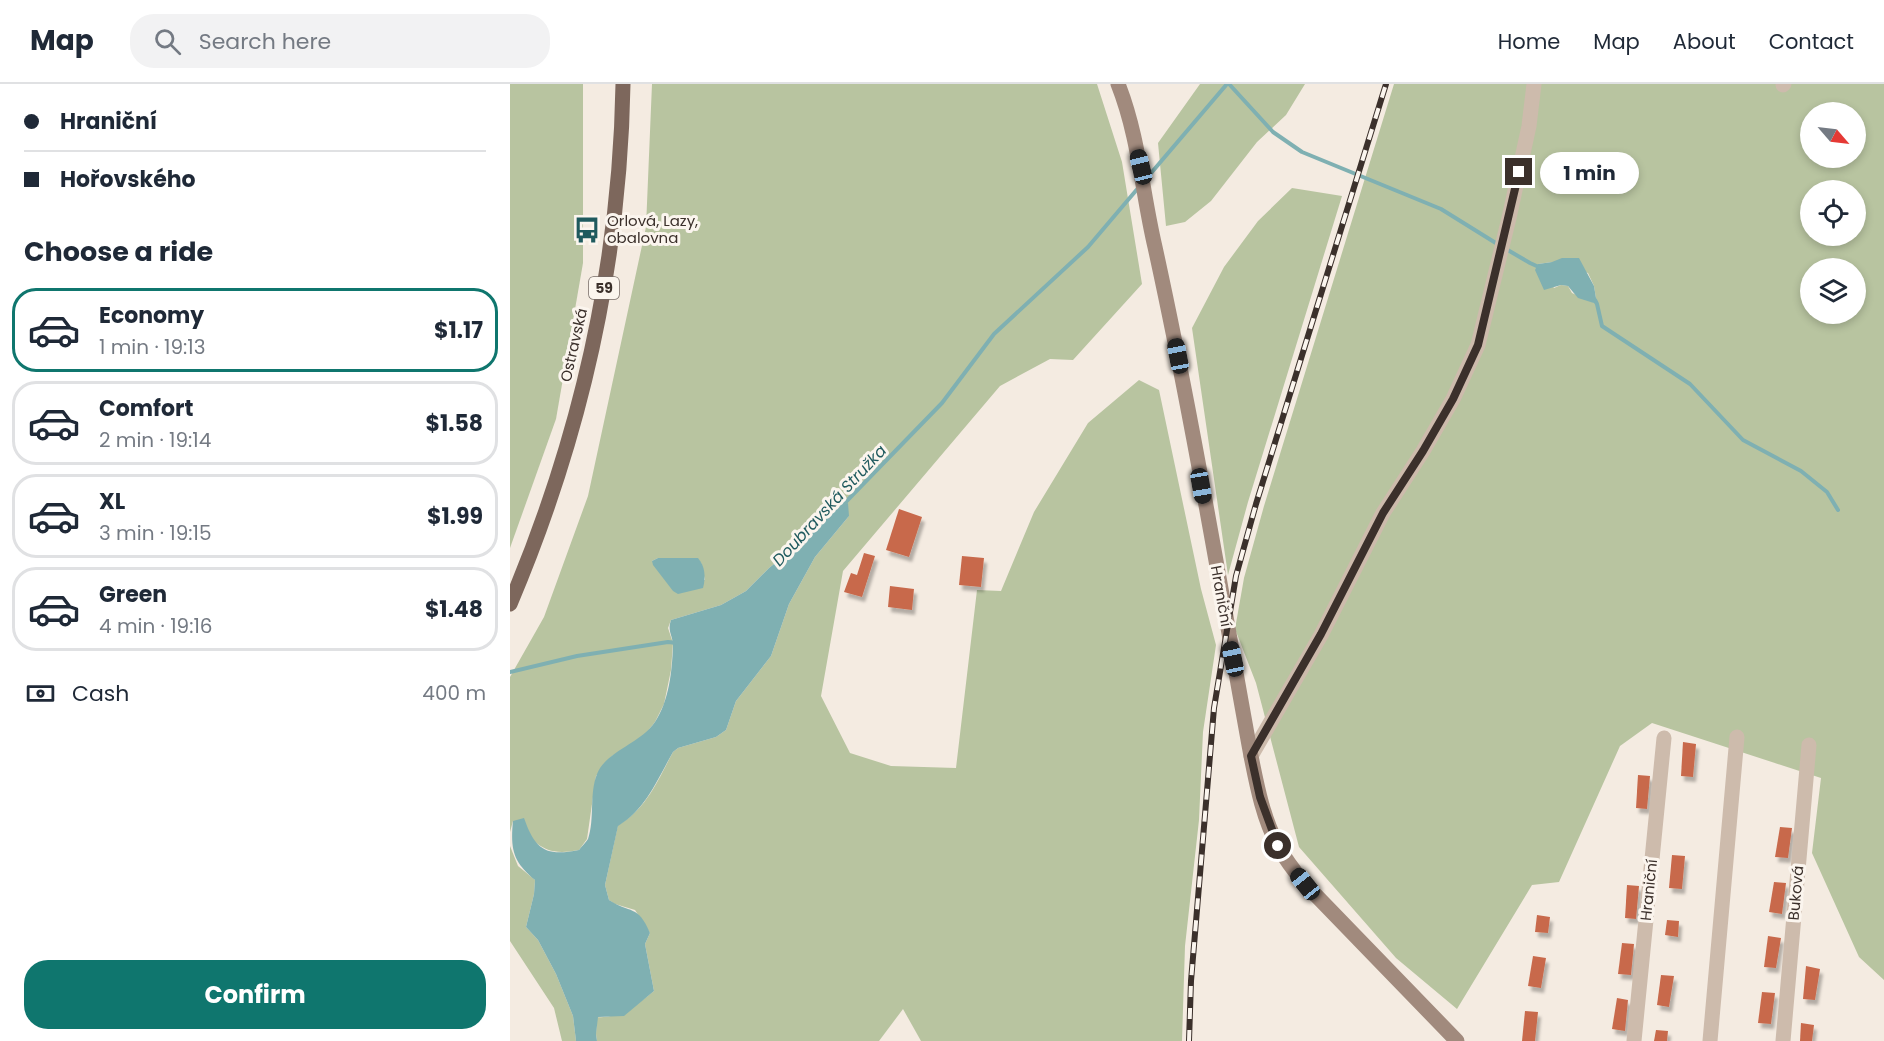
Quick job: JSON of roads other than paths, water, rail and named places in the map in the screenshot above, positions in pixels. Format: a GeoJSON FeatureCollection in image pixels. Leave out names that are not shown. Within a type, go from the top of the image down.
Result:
{"type":"FeatureCollection","features":[{"type":"Feature","properties":{"kind":"main road","name":"Ostravská"},"geometry":{"type":"LineString","coordinates":[[510,604],[530,556],[554,487],[589,364],[601,309],[621,154],[623,84]]}},
{"type":"Feature","properties":{"kind":"main road","name":"Hraniční"},"geometry":{"type":"LineString","coordinates":[[1118,84],[1141,167],[1251,756],[1260,797],[1271,831],[1295,872],[1457,1041]]}},
{"type":"Feature","properties":{"kind":"street"},"geometry":{"type":"LineString","coordinates":[[1251,756],[1321,634],[1383,513],[1453,399],[1478,345],[1522,160],[1534,84]]}},
{"type":"Feature","properties":{"kind":"street"},"geometry":{"type":"LineString","coordinates":[[1710,1041],[1737,737]]}},
{"type":"Feature","properties":{"kind":"street","name":"Hraniční"},"geometry":{"type":"LineString","coordinates":[[1634,1041],[1664,738]]}},
{"type":"Feature","properties":{"kind":"street","name":"Buková"},"geometry":{"type":"LineString","coordinates":[[1784,1041],[1809,745]]}},
{"type":"Feature","properties":{"kind":"water"},"geometry":{"type":"Polygon","coordinates":[[[1562,258],[1579,258],[1594,286],[1597,304],[1578,298],[1568,286],[1561,285],[1544,290],[1535,270],[1538,264],[1562,258]]]}},
{"type":"Feature","properties":{"kind":"water"},"geometry":{"type":"Polygon","coordinates":[[[848,503],[849,516],[815,557],[789,604],[771,656],[736,701],[726,730],[716,737],[678,748],[673,752],[643,802],[628,819],[618,826],[605,885],[609,900],[633,911],[646,924],[650,933],[645,944],[654,991],[624,1016],[598,1017],[597,1041],[576,1041],[573,1016],[556,974],[538,940],[526,927],[535,880],[522,867],[515,855],[512,840],[513,821],[524,818],[532,837],[543,848],[558,852],[579,850],[588,839],[593,790],[601,766],[615,753],[649,730],[664,705],[672,666],[671,620],[721,605],[746,591],[834,510],[848,503]]]}},
{"type":"Feature","properties":{"kind":"water"},"geometry":{"type":"Polygon","coordinates":[[[658,558],[698,558],[704,572],[703,588],[678,594],[673,591],[653,565],[652,561],[658,558]]]}},
{"type":"Feature","properties":{"kind":"waterway","name":"Doubravská Stružka"},"geometry":{"type":"LineString","coordinates":[[1146,179],[1227,84]]}},
{"type":"Feature","properties":{"kind":"waterway"},"geometry":{"type":"LineString","coordinates":[[1229,84],[1273,132],[1302,152],[1441,209],[1499,245]]}},
{"type":"Feature","properties":{"kind":"waterway","name":"Doubravská Stružka"},"geometry":{"type":"LineString","coordinates":[[838,510],[942,403],[994,334],[1088,247],[1139,187]]}},
{"type":"Feature","properties":{"kind":"waterway"},"geometry":{"type":"LineString","coordinates":[[1506,249],[1541,268]]}},
{"type":"Feature","properties":{"kind":"waterway"},"geometry":{"type":"LineString","coordinates":[[1595,300],[1602,326],[1690,384],[1743,440],[1801,471],[1827,492],[1838,510]]}},
{"type":"Feature","properties":{"kind":"waterway"},"geometry":{"type":"LineString","coordinates":[[510,672],[577,656],[668,642],[677,643]]}},
{"type":"Feature","properties":{"kind":"railway"},"geometry":{"type":"LineString","coordinates":[[1189,1041],[1191,981],[1214,708],[1236,576],[1256,504],[1386,84]]}},
{"type":"Feature","properties":{"kind":"place","name":"Orlová, Lazy, obalovna"},"geometry":{"type":"Point","coordinates":[587,230]}}]}
